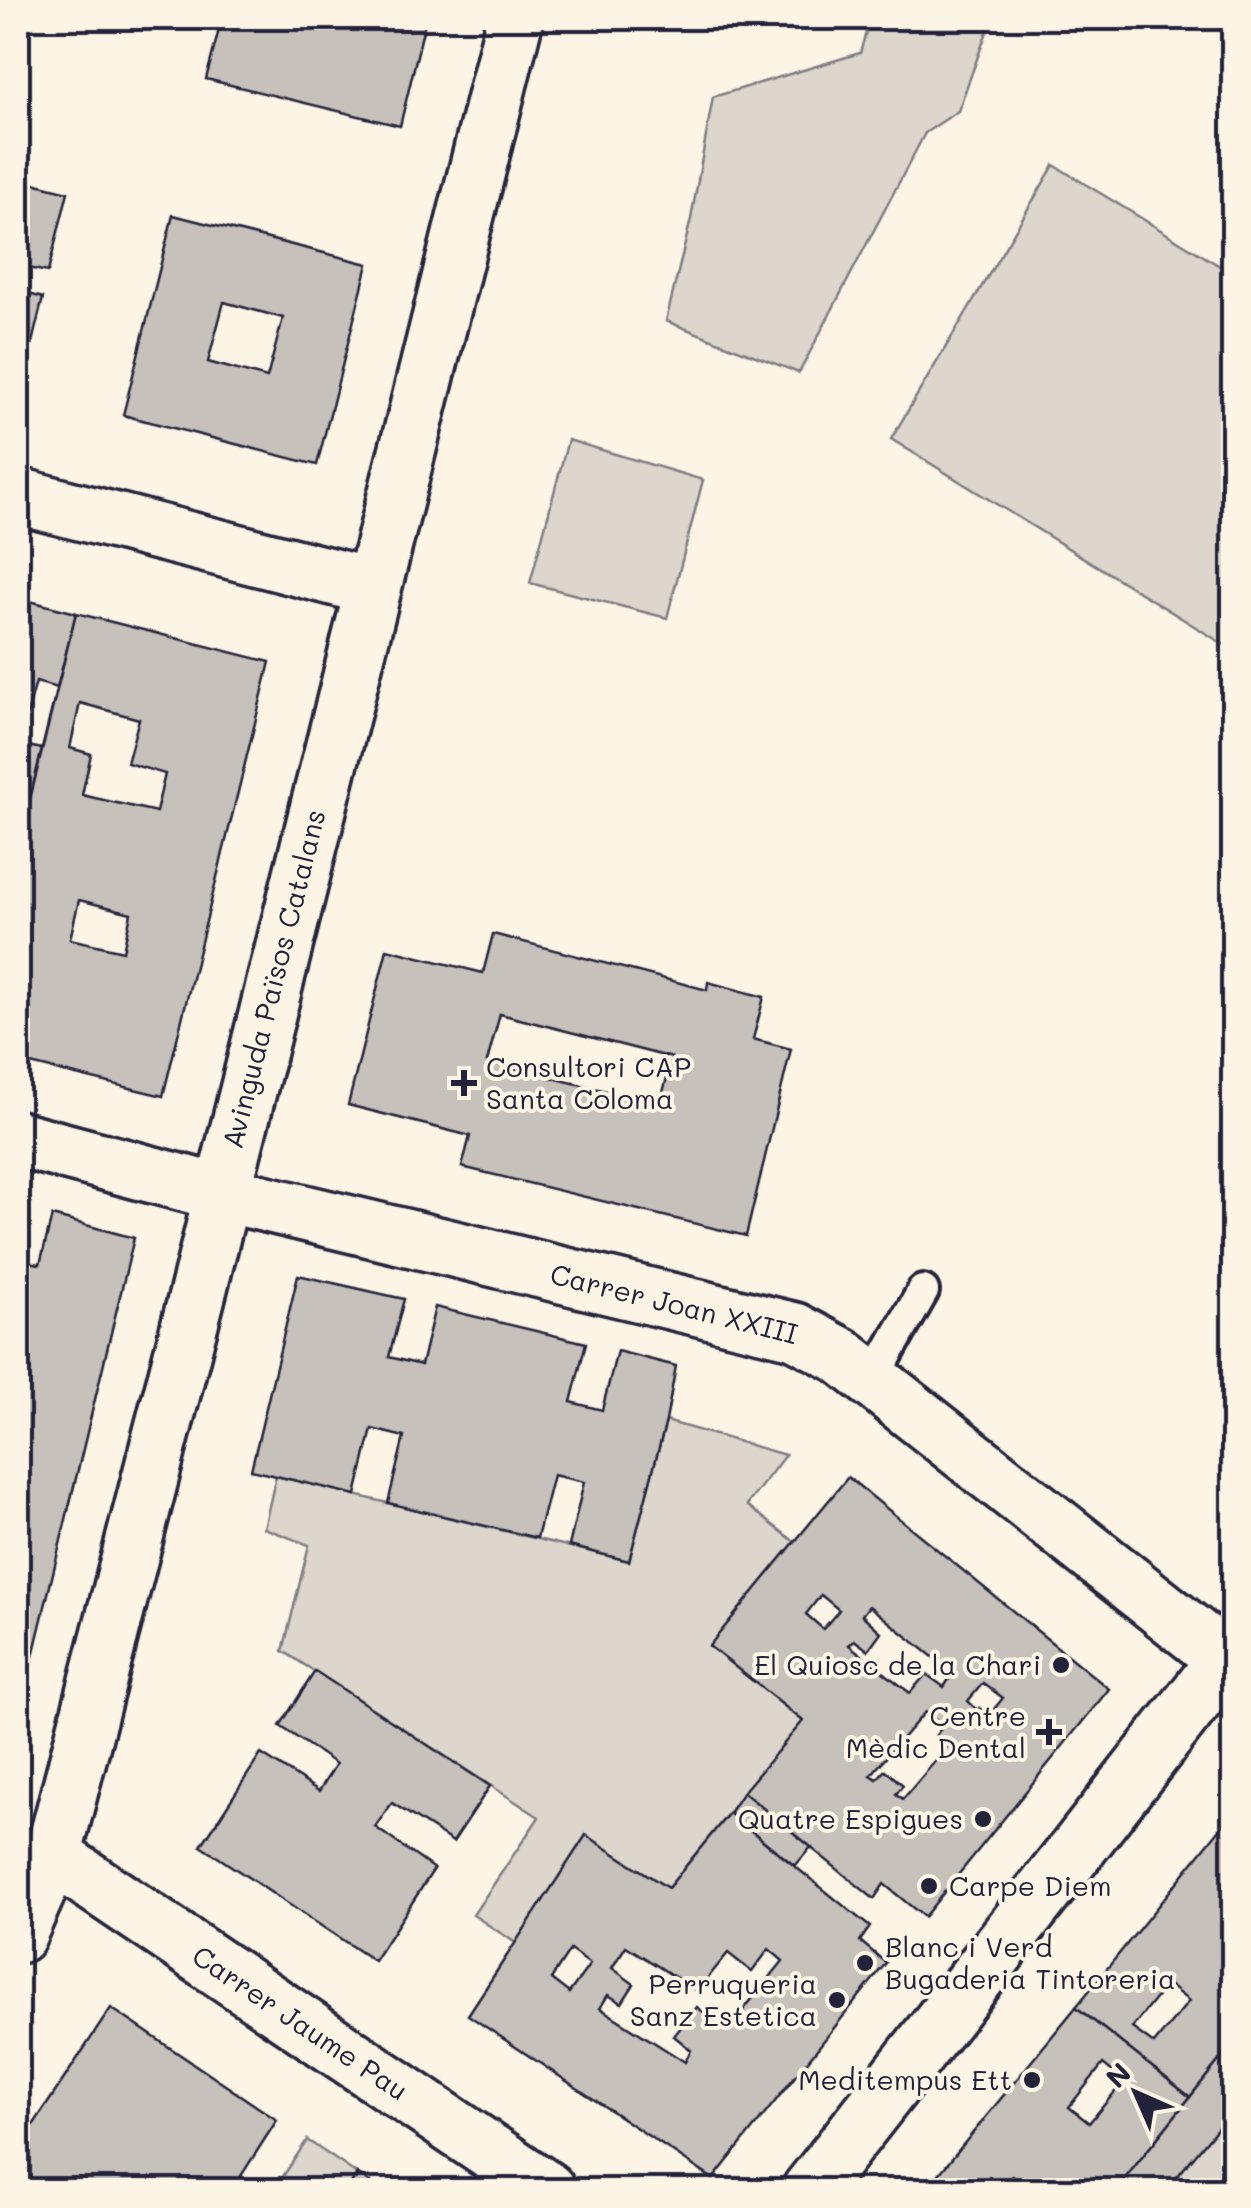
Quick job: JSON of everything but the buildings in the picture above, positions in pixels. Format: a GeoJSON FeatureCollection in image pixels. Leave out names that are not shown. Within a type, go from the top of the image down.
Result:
{"type":"FeatureCollection","features":[{"type":"Feature","properties":{"kind":"street","name":"Avinguda Països Catalans"},"geometry":{"type":"LineString","coordinates":[[18,1935],[54,1856],[515,18]]}},
{"type":"Feature","properties":{"kind":"street"},"geometry":{"type":"LineString","coordinates":[[18,496],[372,587]]}},
{"type":"Feature","properties":{"kind":"street","name":"Carrer Joan XXIII"},"geometry":{"type":"LineString","coordinates":[[18,1139],[221,1193],[794,1331],[842,1356],[1231,1658]]}},
{"type":"Feature","properties":{"kind":"street"},"geometry":{"type":"LineString","coordinates":[[810,2190],[1231,1658]]}},
{"type":"Feature","properties":{"kind":"street","name":"Carrer Jaume Pau"},"geometry":{"type":"LineString","coordinates":[[54,1856],[547,2190]]}},
{"type":"Feature","properties":{"kind":"lane"},"geometry":{"type":"LineString","coordinates":[[872,1381],[924,1292]]}},
{"type":"Feature","properties":{"kind":"shaded area"},"geometry":{"type":"Polygon","coordinates":[[[870,18],[992,18],[958,111],[925,133],[799,373],[666,321],[691,219],[713,97],[860,53],[870,18]]]}},
{"type":"Feature","properties":{"kind":"shaded area"},"geometry":{"type":"Polygon","coordinates":[[[1054,165],[1233,274],[1233,650],[891,439],[1054,165]]]}},
{"type":"Feature","properties":{"kind":"shaded area"},"geometry":{"type":"Polygon","coordinates":[[[568,440],[703,480],[667,618],[530,583],[568,440]]]}},
{"type":"Feature","properties":{"kind":"shaded area"},"geometry":{"type":"Polygon","coordinates":[[[666,1421],[785,1455],[747,1505],[795,1542],[710,1646],[803,1721],[668,1888],[516,1943],[473,1915],[539,1817],[283,1651],[309,1545],[264,1528],[276,1476],[629,1561],[666,1421]]]}},
{"type":"Feature","properties":{"kind":"shaded area"},"geometry":{"type":"Polygon","coordinates":[[[1233,2108],[1233,2190],[1166,2190],[1233,2108]]]}},
{"type":"Feature","properties":{"kind":"shaded area"},"geometry":{"type":"Polygon","coordinates":[[[307,2140],[357,2174],[347,2190],[274,2190],[307,2140]]]}},
{"type":"Feature","properties":{"kind":"place","name":"Consultori CAP Santa Coloma"},"geometry":{"type":"Point","coordinates":[464,1083]}},
{"type":"Feature","properties":{"kind":"place","name":"El Quiosc de la Chari"},"geometry":{"type":"Point","coordinates":[1061,1665]}},
{"type":"Feature","properties":{"kind":"place","name":"Centre Mèdic Dental"},"geometry":{"type":"Point","coordinates":[1049,1732]}},
{"type":"Feature","properties":{"kind":"place","name":"Quatre Espigues"},"geometry":{"type":"Point","coordinates":[983,1819]}},
{"type":"Feature","properties":{"kind":"place","name":"Carpe Diem"},"geometry":{"type":"Point","coordinates":[929,1886]}},
{"type":"Feature","properties":{"kind":"place","name":"Blanc i Verd Bugaderia Tintoreria"},"geometry":{"type":"Point","coordinates":[865,1963]}},
{"type":"Feature","properties":{"kind":"place","name":"Perruqueria Sanz Estetica"},"geometry":{"type":"Point","coordinates":[837,2000]}},
{"type":"Feature","properties":{"kind":"place","name":"Meditempus Ett"},"geometry":{"type":"Point","coordinates":[1032,2080]}}]}
